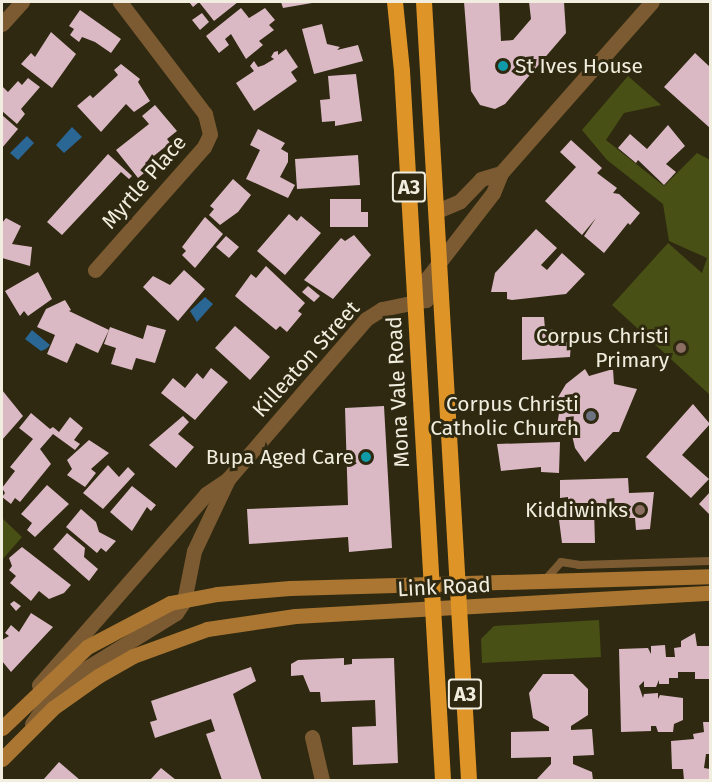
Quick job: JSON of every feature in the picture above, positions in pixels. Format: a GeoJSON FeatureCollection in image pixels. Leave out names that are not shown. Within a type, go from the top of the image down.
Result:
{"type":"FeatureCollection","features":[{"type":"Feature","properties":{"kind":"highway","name":"Mona Vale Road"},"geometry":{"type":"LineString","coordinates":[[395,2],[416,304],[443,780]]}},
{"type":"Feature","properties":{"kind":"highway","name":"A3"},"geometry":{"type":"LineString","coordinates":[[424,2],[469,780]]}},
{"type":"Feature","properties":{"kind":"main road","name":"Link Road"},"geometry":{"type":"LineString","coordinates":[[184,601],[290,588],[542,584],[711,576]]}},
{"type":"Feature","properties":{"kind":"main road","name":"Link Road"},"geometry":{"type":"LineString","coordinates":[[23,736],[98,676],[133,656],[182,637],[250,620],[711,593]]}},
{"type":"Feature","properties":{"kind":"main road","name":"Killeaton Street"},"geometry":{"type":"LineString","coordinates":[[4,722],[87,647],[130,621],[184,601]]}},
{"type":"Feature","properties":{"kind":"main road"},"geometry":{"type":"LineString","coordinates":[[2,759],[23,736]]}},
{"type":"Feature","properties":{"kind":"street"},"geometry":{"type":"LineString","coordinates":[[2,24],[22,2]]}},
{"type":"Feature","properties":{"kind":"street","name":"Myrtle Place"},"geometry":{"type":"LineString","coordinates":[[95,270],[204,147],[210,134],[205,114],[120,2]]}},
{"type":"Feature","properties":{"kind":"street"},"geometry":{"type":"LineString","coordinates":[[416,304],[426,300],[428,277],[493,193],[501,172],[652,2]]}},
{"type":"Feature","properties":{"kind":"street"},"geometry":{"type":"LineString","coordinates":[[437,211],[460,201],[481,179],[501,172]]}},
{"type":"Feature","properties":{"kind":"street","name":"Killeaton Street"},"geometry":{"type":"LineString","coordinates":[[4,722],[206,494],[228,479],[366,320],[382,309],[416,304]]}},
{"type":"Feature","properties":{"kind":"street","name":"Killeaton Street"},"geometry":{"type":"LineString","coordinates":[[184,601],[194,551],[228,479]]}},
{"type":"Feature","properties":{"kind":"street"},"geometry":{"type":"LineString","coordinates":[[23,736],[49,699],[72,677],[169,620],[184,601]]}},
{"type":"Feature","properties":{"kind":"street"},"geometry":{"type":"LineString","coordinates":[[312,737],[322,780]]}},
{"type":"Feature","properties":{"kind":"lane"},"geometry":{"type":"LineString","coordinates":[[542,584],[561,562],[579,566],[711,561]]}},
{"type":"Feature","properties":{"kind":"green space"},"geometry":{"type":"Polygon","coordinates":[[[628,76],[661,105],[624,113],[606,140],[664,186],[697,153],[710,160],[710,395],[612,305],[668,243],[702,273],[707,258],[669,241],[663,204],[607,160],[582,130],[628,76]]]}},
{"type":"Feature","properties":{"kind":"green space"},"geometry":{"type":"Polygon","coordinates":[[[2,518],[22,537],[2,560],[2,518]]]}},
{"type":"Feature","properties":{"kind":"green space"},"geometry":{"type":"Polygon","coordinates":[[[599,620],[601,657],[482,663],[481,639],[494,626],[599,620]]]}},
{"type":"Feature","properties":{"kind":"water"},"geometry":{"type":"Polygon","coordinates":[[[72,127],[82,137],[64,153],[56,145],[72,127]]]}},
{"type":"Feature","properties":{"kind":"water"},"geometry":{"type":"Polygon","coordinates":[[[27,136],[34,143],[18,160],[10,153],[27,136]]]}},
{"type":"Feature","properties":{"kind":"water"},"geometry":{"type":"Polygon","coordinates":[[[205,297],[213,304],[197,322],[190,311],[205,297]]]}},
{"type":"Feature","properties":{"kind":"water"},"geometry":{"type":"Polygon","coordinates":[[[32,330],[50,345],[46,349],[41,351],[25,339],[32,330]]]}},
{"type":"Feature","properties":{"kind":"building"},"geometry":{"type":"Polygon","coordinates":[[[189,2],[199,2],[193,7],[189,2]]]}},
{"type":"Feature","properties":{"kind":"building"},"geometry":{"type":"Polygon","coordinates":[[[199,2],[238,2],[214,21],[199,2]]]}},
{"type":"Feature","properties":{"kind":"building"},"geometry":{"type":"Polygon","coordinates":[[[281,2],[312,2],[312,3],[283,8],[281,2]]]}},
{"type":"Feature","properties":{"kind":"building","name":"St Ives House"},"geometry":{"type":"Polygon","coordinates":[[[464,2],[499,2],[501,41],[513,40],[531,19],[529,2],[564,2],[566,33],[505,104],[495,109],[480,105],[471,91],[464,2]]]}},
{"type":"Feature","properties":{"kind":"building"},"geometry":{"type":"Polygon","coordinates":[[[241,8],[249,18],[265,8],[275,20],[269,25],[274,30],[259,41],[263,45],[246,59],[231,34],[225,39],[229,45],[219,53],[206,36],[241,8]]]}},
{"type":"Feature","properties":{"kind":"building"},"geometry":{"type":"Polygon","coordinates":[[[80,10],[121,39],[111,53],[95,42],[82,37],[79,42],[70,35],[74,29],[69,26],[80,10]]]}},
{"type":"Feature","properties":{"kind":"building"},"geometry":{"type":"Polygon","coordinates":[[[202,13],[209,22],[200,30],[192,20],[202,13]]]}},
{"type":"Feature","properties":{"kind":"building"},"geometry":{"type":"Polygon","coordinates":[[[322,24],[327,44],[340,47],[337,50],[358,45],[363,61],[314,74],[302,29],[322,24]]]}},
{"type":"Feature","properties":{"kind":"building"},"geometry":{"type":"Polygon","coordinates":[[[51,32],[76,54],[52,88],[21,64],[31,53],[35,57],[51,32]]]}},
{"type":"Feature","properties":{"kind":"building"},"geometry":{"type":"Polygon","coordinates":[[[286,49],[298,67],[291,72],[297,81],[254,111],[236,83],[254,71],[250,66],[254,61],[258,67],[264,65],[274,59],[271,57],[274,52],[278,51],[278,55],[286,49]]]}},
{"type":"Feature","properties":{"kind":"building"},"geometry":{"type":"Polygon","coordinates":[[[695,53],[710,67],[710,128],[664,87],[695,53]]]}},
{"type":"Feature","properties":{"kind":"building"},"geometry":{"type":"Polygon","coordinates":[[[121,64],[140,79],[138,82],[150,101],[134,112],[126,104],[101,132],[77,106],[90,95],[93,98],[118,75],[114,70],[121,64]]]}},
{"type":"Feature","properties":{"kind":"building"},"geometry":{"type":"Polygon","coordinates":[[[356,74],[362,121],[335,126],[335,121],[322,122],[320,100],[330,99],[328,76],[356,74]]]}},
{"type":"Feature","properties":{"kind":"building"},"geometry":{"type":"Polygon","coordinates":[[[28,78],[40,87],[21,109],[25,114],[17,124],[2,111],[2,86],[8,92],[18,81],[22,85],[28,78]]]}},
{"type":"Feature","properties":{"kind":"building"},"geometry":{"type":"Polygon","coordinates":[[[155,105],[177,131],[167,139],[170,143],[145,163],[149,169],[138,178],[116,150],[149,124],[142,116],[155,105]]]}},
{"type":"Feature","properties":{"kind":"building"},"geometry":{"type":"Polygon","coordinates":[[[2,115],[18,129],[2,148],[2,115]]]}},
{"type":"Feature","properties":{"kind":"building"},"geometry":{"type":"Polygon","coordinates":[[[668,125],[685,146],[666,164],[676,172],[664,185],[638,160],[636,163],[618,148],[630,134],[647,149],[668,125]]]}},
{"type":"Feature","properties":{"kind":"building"},"geometry":{"type":"Polygon","coordinates":[[[258,129],[285,143],[281,149],[288,153],[288,162],[280,177],[295,185],[288,198],[246,179],[260,150],[250,145],[258,129]]]}},
{"type":"Feature","properties":{"kind":"building"},"geometry":{"type":"Polygon","coordinates":[[[571,140],[602,168],[597,173],[617,188],[613,193],[619,194],[640,213],[630,225],[628,223],[604,253],[584,236],[596,218],[582,235],[545,201],[576,167],[560,152],[571,140]]]}},
{"type":"Feature","properties":{"kind":"building"},"geometry":{"type":"Polygon","coordinates":[[[108,154],[132,176],[129,179],[121,172],[62,235],[47,222],[108,154]]]}},
{"type":"Feature","properties":{"kind":"building"},"geometry":{"type":"Polygon","coordinates":[[[358,155],[360,185],[297,189],[295,159],[358,155]]]}},
{"type":"Feature","properties":{"kind":"building"},"geometry":{"type":"Polygon","coordinates":[[[233,179],[251,195],[238,212],[220,225],[209,215],[214,209],[210,206],[233,179]]]}},
{"type":"Feature","properties":{"kind":"building"},"geometry":{"type":"Polygon","coordinates":[[[330,199],[361,199],[361,212],[368,212],[368,227],[330,227],[330,199]]]}},
{"type":"Feature","properties":{"kind":"building"},"geometry":{"type":"Polygon","coordinates":[[[289,214],[297,221],[301,216],[321,233],[285,275],[257,251],[289,214]]]}},
{"type":"Feature","properties":{"kind":"building"},"geometry":{"type":"Polygon","coordinates":[[[205,217],[223,234],[195,268],[182,255],[186,251],[182,247],[205,217]]]}},
{"type":"Feature","properties":{"kind":"building"},"geometry":{"type":"Polygon","coordinates":[[[6,218],[21,226],[12,244],[32,247],[30,266],[2,258],[2,223],[6,218]]]}},
{"type":"Feature","properties":{"kind":"building"},"geometry":{"type":"Polygon","coordinates":[[[536,229],[557,248],[541,265],[547,270],[562,253],[585,274],[566,294],[512,300],[507,299],[507,292],[491,292],[495,273],[536,229]]]}},
{"type":"Feature","properties":{"kind":"building"},"geometry":{"type":"Polygon","coordinates":[[[354,235],[371,255],[333,299],[304,280],[341,238],[345,241],[354,235]]]}},
{"type":"Feature","properties":{"kind":"building"},"geometry":{"type":"Polygon","coordinates":[[[226,236],[239,247],[229,258],[216,247],[226,236]]]}},
{"type":"Feature","properties":{"kind":"building"},"geometry":{"type":"Polygon","coordinates":[[[266,266],[305,303],[298,311],[302,314],[287,332],[280,326],[276,330],[235,296],[251,274],[256,278],[266,266]]]}},
{"type":"Feature","properties":{"kind":"building"},"geometry":{"type":"Polygon","coordinates":[[[184,270],[205,289],[178,321],[143,287],[153,276],[170,285],[184,270]]]}},
{"type":"Feature","properties":{"kind":"building"},"geometry":{"type":"Polygon","coordinates":[[[38,272],[52,299],[28,316],[24,311],[20,316],[5,291],[38,272]]]}},
{"type":"Feature","properties":{"kind":"building"},"geometry":{"type":"Polygon","coordinates":[[[308,286],[320,296],[314,302],[302,292],[308,286]]]}},
{"type":"Feature","properties":{"kind":"building"},"geometry":{"type":"Polygon","coordinates":[[[65,300],[71,310],[69,311],[109,330],[98,353],[76,343],[67,363],[47,354],[55,335],[37,327],[46,309],[65,300]]]}},
{"type":"Feature","properties":{"kind":"building"},"geometry":{"type":"Polygon","coordinates":[[[522,317],[544,317],[545,329],[553,329],[556,343],[571,342],[570,357],[522,360],[522,317]]]}},
{"type":"Feature","properties":{"kind":"building"},"geometry":{"type":"Polygon","coordinates":[[[147,325],[166,330],[155,363],[136,358],[132,370],[111,364],[116,348],[104,344],[110,327],[143,339],[147,325]]]}},
{"type":"Feature","properties":{"kind":"building"},"geometry":{"type":"Polygon","coordinates":[[[235,326],[270,357],[250,380],[215,348],[235,326]]]}},
{"type":"Feature","properties":{"kind":"building"},"geometry":{"type":"Polygon","coordinates":[[[211,368],[228,382],[195,420],[161,393],[173,378],[185,388],[197,373],[203,379],[211,368]]]}},
{"type":"Feature","properties":{"kind":"building","name":"Corpus Christi Catholic Church"},"geometry":{"type":"Polygon","coordinates":[[[585,369],[589,376],[613,369],[614,384],[637,389],[619,432],[613,432],[585,462],[575,448],[571,431],[556,432],[560,407],[554,404],[566,384],[585,369]]]}},
{"type":"Feature","properties":{"kind":"building"},"geometry":{"type":"Polygon","coordinates":[[[2,390],[23,416],[2,440],[2,390]]]}},
{"type":"Feature","properties":{"kind":"building"},"geometry":{"type":"Polygon","coordinates":[[[693,404],[710,424],[682,455],[709,479],[691,498],[646,457],[693,404]]]}},
{"type":"Feature","properties":{"kind":"building","name":"Bupa Aged Care"},"geometry":{"type":"Polygon","coordinates":[[[384,406],[392,548],[349,552],[348,537],[249,544],[247,509],[348,505],[345,408],[384,406]]]}},
{"type":"Feature","properties":{"kind":"building"},"geometry":{"type":"Polygon","coordinates":[[[31,413],[50,429],[53,427],[59,432],[70,417],[83,428],[74,440],[80,444],[75,450],[53,434],[40,449],[51,464],[20,502],[15,498],[11,504],[2,497],[5,493],[2,488],[15,471],[10,467],[33,439],[19,428],[31,413]]]}},
{"type":"Feature","properties":{"kind":"building"},"geometry":{"type":"Polygon","coordinates":[[[183,416],[189,422],[178,434],[194,447],[176,468],[149,445],[183,416]]]}},
{"type":"Feature","properties":{"kind":"building"},"geometry":{"type":"Polygon","coordinates":[[[89,440],[109,453],[91,469],[96,473],[85,487],[67,475],[72,469],[67,460],[89,440]]]}},
{"type":"Feature","properties":{"kind":"building"},"geometry":{"type":"Polygon","coordinates":[[[560,442],[559,473],[541,472],[541,467],[501,471],[497,444],[560,442]]]}},
{"type":"Feature","properties":{"kind":"building"},"geometry":{"type":"Polygon","coordinates":[[[108,465],[119,477],[128,467],[135,474],[103,509],[83,493],[108,465]]]}},
{"type":"Feature","properties":{"kind":"building","name":"Kiddiwinks"},"geometry":{"type":"Polygon","coordinates":[[[628,478],[629,493],[654,492],[650,529],[636,530],[635,518],[627,518],[627,510],[594,509],[595,543],[562,543],[559,520],[569,520],[568,497],[560,498],[560,480],[628,478]]]}},
{"type":"Feature","properties":{"kind":"building"},"geometry":{"type":"Polygon","coordinates":[[[47,485],[69,504],[35,537],[27,530],[32,523],[21,514],[47,485]]]}},
{"type":"Feature","properties":{"kind":"building"},"geometry":{"type":"Polygon","coordinates":[[[132,486],[156,505],[151,511],[147,507],[132,531],[110,512],[132,486]]]}},
{"type":"Feature","properties":{"kind":"building"},"geometry":{"type":"Polygon","coordinates":[[[710,492],[710,515],[699,504],[710,492]]]}},
{"type":"Feature","properties":{"kind":"building"},"geometry":{"type":"Polygon","coordinates":[[[81,509],[96,522],[99,532],[116,541],[106,552],[101,548],[97,553],[66,527],[81,509]]]}},
{"type":"Feature","properties":{"kind":"building"},"geometry":{"type":"Polygon","coordinates":[[[67,533],[85,548],[84,557],[98,569],[89,581],[53,549],[67,533]]]}},
{"type":"Feature","properties":{"kind":"building"},"geometry":{"type":"Polygon","coordinates":[[[22,547],[71,585],[64,593],[49,599],[39,591],[31,601],[10,583],[16,576],[9,570],[12,566],[9,558],[22,547]]]}},
{"type":"Feature","properties":{"kind":"building"},"geometry":{"type":"Polygon","coordinates":[[[14,601],[21,606],[16,611],[10,604],[14,601]]]}},
{"type":"Feature","properties":{"kind":"building"},"geometry":{"type":"Polygon","coordinates":[[[31,613],[53,627],[11,672],[2,661],[2,640],[9,636],[5,633],[11,625],[19,632],[31,613]]]}},
{"type":"Feature","properties":{"kind":"building"},"geometry":{"type":"Polygon","coordinates":[[[695,633],[697,646],[710,646],[710,679],[695,679],[695,672],[678,672],[678,678],[669,678],[669,684],[659,684],[659,680],[656,687],[644,687],[644,681],[639,686],[643,698],[644,694],[658,693],[658,699],[660,695],[683,698],[683,720],[674,724],[673,732],[658,732],[656,726],[651,726],[651,731],[621,732],[619,649],[648,648],[651,654],[651,646],[665,645],[666,657],[675,657],[674,648],[681,647],[681,641],[695,633]]]}},
{"type":"Feature","properties":{"kind":"building"},"geometry":{"type":"Polygon","coordinates":[[[344,658],[344,665],[352,664],[352,659],[394,658],[398,763],[353,765],[352,727],[376,726],[375,700],[321,702],[320,692],[310,692],[303,675],[291,676],[291,664],[298,660],[344,658]]]}},
{"type":"Feature","properties":{"kind":"building"},"geometry":{"type":"Polygon","coordinates":[[[251,667],[256,681],[233,694],[262,780],[222,780],[206,734],[215,731],[211,719],[155,738],[150,722],[157,720],[151,701],[251,667]]]}},
{"type":"Feature","properties":{"kind":"building"},"geometry":{"type":"Polygon","coordinates":[[[543,674],[573,674],[588,689],[588,715],[571,726],[571,730],[592,729],[594,755],[573,756],[573,764],[592,772],[593,780],[536,780],[551,764],[551,757],[511,758],[511,732],[549,731],[549,727],[533,718],[529,693],[543,674]]]}},
{"type":"Feature","properties":{"kind":"building"},"geometry":{"type":"Polygon","coordinates":[[[703,722],[710,722],[710,754],[706,754],[704,768],[710,769],[710,780],[684,780],[683,769],[672,769],[671,741],[694,739],[693,734],[704,732],[703,722]]]}},
{"type":"Feature","properties":{"kind":"building"},"geometry":{"type":"Polygon","coordinates":[[[59,762],[80,780],[43,780],[59,762]]]}},
{"type":"Feature","properties":{"kind":"building"},"geometry":{"type":"Polygon","coordinates":[[[161,768],[176,780],[150,780],[161,768]]]}},
{"type":"Feature","properties":{"kind":"place","name":"St Ives House"},"geometry":{"type":"Point","coordinates":[503,66]}},
{"type":"Feature","properties":{"kind":"place","name":"Corpus Christi Primary"},"geometry":{"type":"Point","coordinates":[681,348]}},
{"type":"Feature","properties":{"kind":"place","name":"Corpus Christi Catholic Church"},"geometry":{"type":"Point","coordinates":[591,416]}},
{"type":"Feature","properties":{"kind":"place","name":"Bupa Aged Care"},"geometry":{"type":"Point","coordinates":[366,457]}},
{"type":"Feature","properties":{"kind":"place","name":"Kiddiwinks"},"geometry":{"type":"Point","coordinates":[640,510]}}]}
